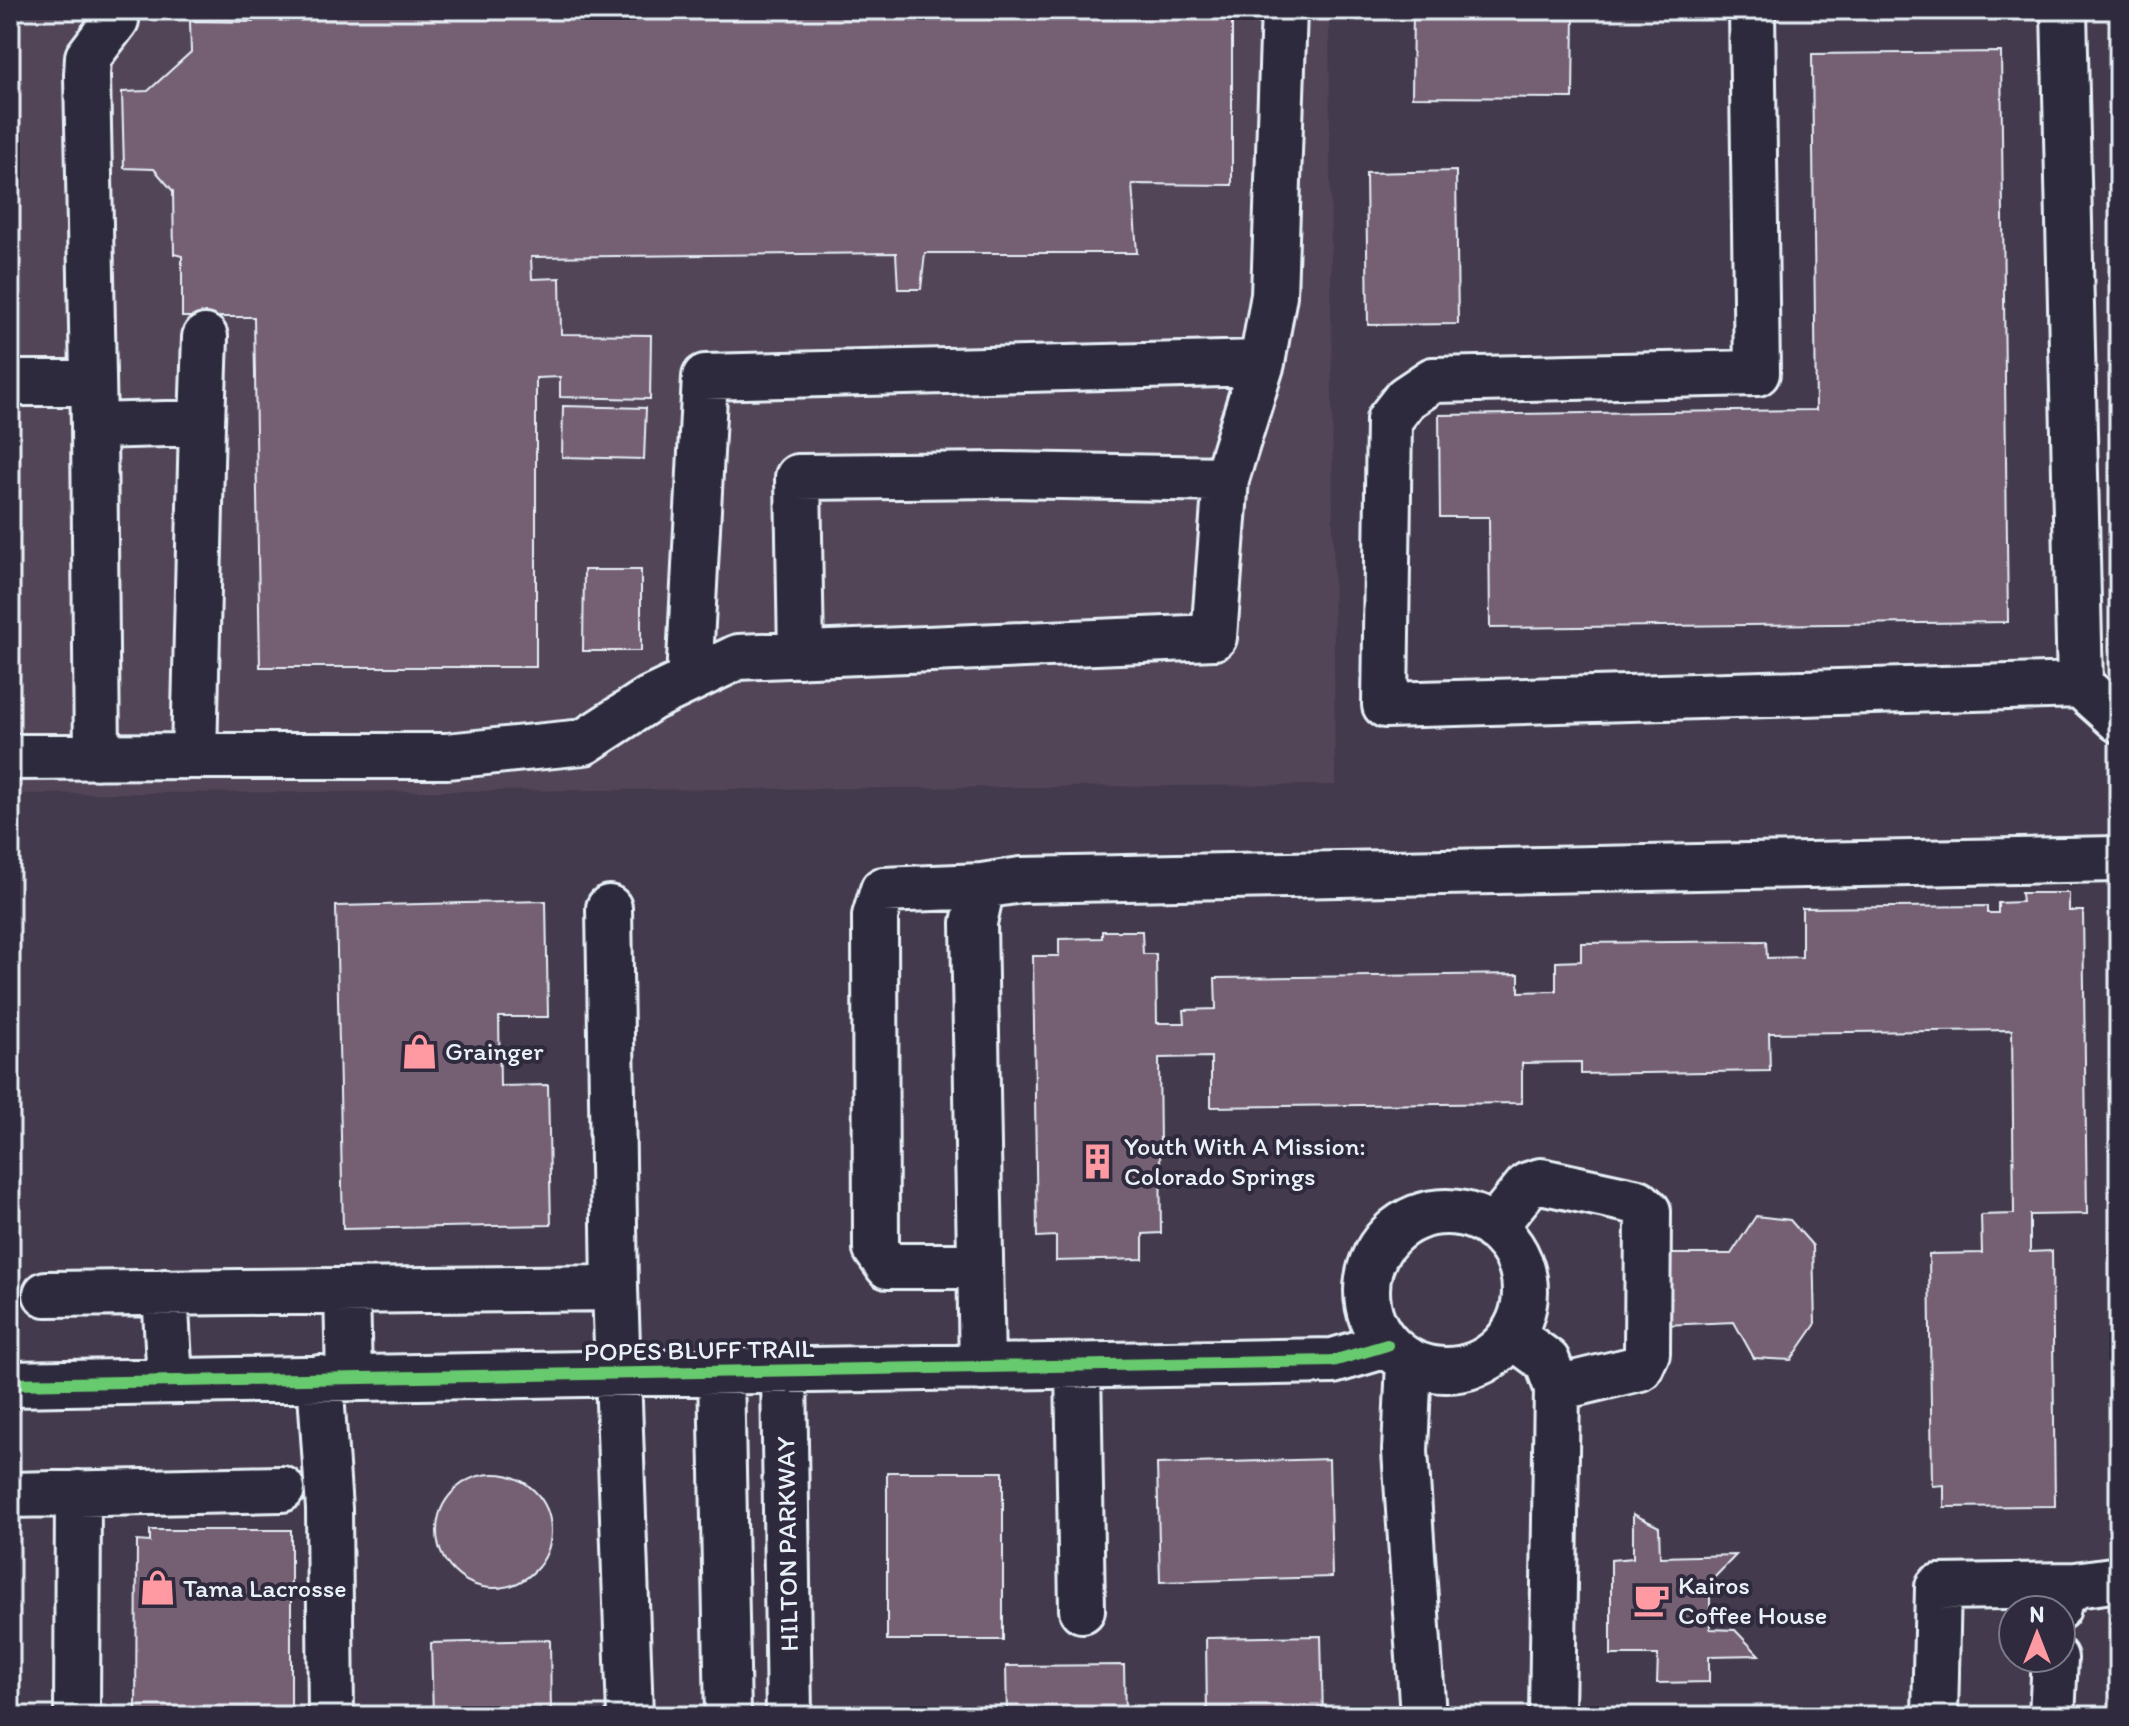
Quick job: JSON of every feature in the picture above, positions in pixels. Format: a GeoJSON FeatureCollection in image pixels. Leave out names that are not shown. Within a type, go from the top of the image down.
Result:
{"type":"FeatureCollection","features":[{"type":"Feature","properties":{"kind":"street"},"geometry":{"type":"LineString","coordinates":[[10,757],[447,756],[584,742],[650,699],[738,657],[1214,637],[1226,479],[1262,363],[1274,295],[1284,10]]}},
{"type":"Feature","properties":{"kind":"street"},"geometry":{"type":"LineString","coordinates":[[1752,10],[1757,373],[1433,380],[1406,398],[1389,420],[1385,705],[2080,685],[2119,720]]}},
{"type":"Feature","properties":{"kind":"street"},"geometry":{"type":"LineString","coordinates":[[2064,10],[2080,685]]}},
{"type":"Feature","properties":{"kind":"street"},"geometry":{"type":"LineString","coordinates":[[97,757],[87,75],[88,57],[116,20]]}},
{"type":"Feature","properties":{"kind":"street"},"geometry":{"type":"LineString","coordinates":[[194,756],[205,337]]}},
{"type":"Feature","properties":{"kind":"street"},"geometry":{"type":"LineString","coordinates":[[689,680],[705,377],[1262,363]]}},
{"type":"Feature","properties":{"kind":"street"},"geometry":{"type":"LineString","coordinates":[[10,383],[92,383]]}},
{"type":"Feature","properties":{"kind":"street"},"geometry":{"type":"LineString","coordinates":[[94,426],[202,423]]}},
{"type":"Feature","properties":{"kind":"street"},"geometry":{"type":"LineString","coordinates":[[801,655],[798,477],[1003,475],[1226,479]]}},
{"type":"Feature","properties":{"kind":"street"},"geometry":{"type":"LineString","coordinates":[[980,1266],[888,1266],[876,1249],[875,916],[883,890],[982,886],[1021,880],[2119,859]]}},
{"type":"Feature","properties":{"kind":"street"},"geometry":{"type":"LineString","coordinates":[[982,886],[974,923],[982,1368]]}},
{"type":"Feature","properties":{"kind":"street"},"geometry":{"type":"LineString","coordinates":[[609,908],[617,1373],[630,1716]]}},
{"type":"Feature","properties":{"kind":"street"},"geometry":{"type":"LineString","coordinates":[[1493,1228],[1528,1185],[1541,1181],[1638,1202],[1648,1211],[1647,1353],[1640,1368],[1557,1388]]}},
{"type":"Feature","properties":{"kind":"street"},"geometry":{"type":"LineString","coordinates":[[1423,1716],[1398,1353],[1373,1321],[1367,1294],[1371,1266],[1384,1241],[1405,1223],[1431,1213],[1448,1211],[1475,1217],[1499,1231],[1515,1251],[1525,1276],[1524,1311],[1513,1336],[1547,1361],[1557,1388],[1552,1716]]}},
{"type":"Feature","properties":{"kind":"street"},"geometry":{"type":"LineString","coordinates":[[46,1294],[615,1288]]}},
{"type":"Feature","properties":{"kind":"street"},"geometry":{"type":"LineString","coordinates":[[331,1716],[329,1509],[334,1378],[347,1291]]}},
{"type":"Feature","properties":{"kind":"street"},"geometry":{"type":"LineString","coordinates":[[165,1292],[170,1381]]}},
{"type":"Feature","properties":{"kind":"street","name":"POPES BLUFF TRAIL"},"geometry":{"type":"LineString","coordinates":[[10,1384],[1333,1361],[1398,1353],[1435,1370],[1463,1369],[1493,1356],[1513,1336]]}},
{"type":"Feature","properties":{"kind":"street"},"geometry":{"type":"LineString","coordinates":[[1078,1366],[1082,1610]]}},
{"type":"Feature","properties":{"kind":"street"},"geometry":{"type":"LineString","coordinates":[[721,1372],[728,1716]]}},
{"type":"Feature","properties":{"kind":"street","name":"HILTON PARKWAY"},"geometry":{"type":"LineString","coordinates":[[784,1372],[789,1716]]}},
{"type":"Feature","properties":{"kind":"street"},"geometry":{"type":"LineString","coordinates":[[10,1495],[282,1489]]}},
{"type":"Feature","properties":{"kind":"street"},"geometry":{"type":"LineString","coordinates":[[77,1716],[78,1493]]}},
{"type":"Feature","properties":{"kind":"street"},"geometry":{"type":"LineString","coordinates":[[2076,1594],[2119,1579]]}},
{"type":"Feature","properties":{"kind":"street"},"geometry":{"type":"LineString","coordinates":[[1935,1716],[1938,1587],[2028,1594]]}},
{"type":"Feature","properties":{"kind":"street"},"geometry":{"type":"LineString","coordinates":[[2052,1716],[2054,1674]]}},
{"type":"Feature","properties":{"kind":"shaded area"},"geometry":{"type":"Polygon","coordinates":[[[14,10],[1329,10],[1335,785],[10,794],[10,19],[14,10]]]}},
{"type":"Feature","properties":{"kind":"building"},"geometry":{"type":"Polygon","coordinates":[[[254,10],[1232,10],[1232,185],[1132,184],[1137,253],[925,253],[921,289],[898,289],[896,253],[531,257],[532,279],[560,278],[561,334],[651,335],[650,399],[560,397],[560,377],[536,378],[536,667],[260,667],[254,317],[182,317],[182,256],[174,254],[173,191],[154,169],[124,168],[122,92],[148,91],[191,52],[190,21],[253,22],[254,10]]]}},
{"type":"Feature","properties":{"kind":"building"},"geometry":{"type":"Polygon","coordinates":[[[1413,10],[1574,10],[1573,98],[1412,97],[1413,10]]]}},
{"type":"Feature","properties":{"kind":"building"},"geometry":{"type":"Polygon","coordinates":[[[2001,52],[2008,622],[1490,628],[1489,517],[1440,517],[1439,415],[1816,410],[1812,54],[2001,52]]]}},
{"type":"Feature","properties":{"kind":"building"},"geometry":{"type":"Polygon","coordinates":[[[1456,171],[1458,324],[1368,325],[1366,173],[1456,171]]]}},
{"type":"Feature","properties":{"kind":"building"},"geometry":{"type":"Polygon","coordinates":[[[563,406],[646,408],[644,459],[562,457],[563,406]]]}},
{"type":"Feature","properties":{"kind":"building"},"geometry":{"type":"Polygon","coordinates":[[[584,570],[641,570],[641,651],[583,651],[584,570]]]}},
{"type":"Feature","properties":{"kind":"building","name":"Youth With A Mission: Colorado Springs"},"geometry":{"type":"Polygon","coordinates":[[[2021,893],[2069,893],[2069,911],[2083,911],[2087,1214],[2030,1215],[2030,1252],[2052,1251],[2055,1506],[1944,1507],[1944,1485],[1932,1486],[1929,1254],[1982,1253],[1981,1215],[2014,1214],[2012,1030],[1769,1033],[1770,1071],[1581,1074],[1581,1062],[1522,1063],[1522,1103],[1211,1107],[1211,1057],[1159,1058],[1161,1233],[1143,1234],[1143,1259],[1056,1261],[1056,1236],[1037,1237],[1033,956],[1059,956],[1059,939],[1102,938],[1102,931],[1142,931],[1143,954],[1156,954],[1157,1023],[1185,1023],[1184,1010],[1216,1009],[1215,978],[1519,974],[1519,992],[1556,991],[1556,962],[1581,961],[1581,943],[1766,941],[1767,958],[1802,957],[1802,908],[1987,906],[1987,913],[1998,913],[1998,903],[2022,902],[2021,893]]]}},
{"type":"Feature","properties":{"kind":"building","name":"Grainger"},"geometry":{"type":"Polygon","coordinates":[[[546,901],[548,1017],[499,1017],[500,1086],[548,1085],[551,1225],[343,1229],[336,906],[546,901]]]}},
{"type":"Feature","properties":{"kind":"building"},"geometry":{"type":"Polygon","coordinates":[[[1756,1216],[1790,1220],[1813,1246],[1815,1325],[1791,1360],[1754,1358],[1734,1322],[1664,1325],[1663,1254],[1731,1254],[1756,1216]]]}},
{"type":"Feature","properties":{"kind":"building"},"geometry":{"type":"Polygon","coordinates":[[[1329,1459],[1332,1577],[1160,1582],[1157,1464],[1329,1459]]]}},
{"type":"Feature","properties":{"kind":"building"},"geometry":{"type":"Polygon","coordinates":[[[887,1472],[1003,1472],[1003,1640],[887,1640],[887,1472]]]}},
{"type":"Feature","properties":{"kind":"building"},"geometry":{"type":"Polygon","coordinates":[[[494,1474],[516,1479],[534,1491],[546,1509],[551,1531],[546,1553],[534,1571],[516,1583],[494,1588],[472,1583],[454,1571],[442,1553],[437,1531],[442,1509],[454,1491],[472,1479],[494,1474]]]}},
{"type":"Feature","properties":{"kind":"building"},"geometry":{"type":"Polygon","coordinates":[[[1633,1514],[1659,1527],[1660,1557],[1736,1555],[1710,1582],[1710,1629],[1735,1630],[1759,1655],[1709,1656],[1709,1682],[1657,1683],[1658,1655],[1611,1655],[1611,1560],[1633,1558],[1633,1514]]]}},
{"type":"Feature","properties":{"kind":"building"},"geometry":{"type":"Polygon","coordinates":[[[150,1530],[291,1530],[291,1716],[136,1716],[137,1541],[150,1542],[150,1530]]]}},
{"type":"Feature","properties":{"kind":"building"},"geometry":{"type":"Polygon","coordinates":[[[1321,1636],[1323,1716],[1207,1716],[1206,1638],[1321,1636]]]}},
{"type":"Feature","properties":{"kind":"building"},"geometry":{"type":"Polygon","coordinates":[[[550,1640],[551,1716],[433,1716],[431,1643],[550,1640]]]}},
{"type":"Feature","properties":{"kind":"building"},"geometry":{"type":"Polygon","coordinates":[[[1124,1665],[1125,1716],[1007,1716],[1006,1666],[1124,1665]]]}},
{"type":"Feature","properties":{"kind":"cycle path"},"geometry":{"type":"LineString","coordinates":[[10,1384],[1333,1361],[1387,1345]]}},
{"type":"Feature","properties":{"kind":"place","name":"Grainger"},"geometry":{"type":"Point","coordinates":[419,1051]}},
{"type":"Feature","properties":{"kind":"place","name":"Youth With A Mission: Colorado Springs"},"geometry":{"type":"Point","coordinates":[1098,1161]}},
{"type":"Feature","properties":{"kind":"place","name":"Tama Lacrosse"},"geometry":{"type":"Point","coordinates":[157,1588]}},
{"type":"Feature","properties":{"kind":"place","name":"Kairos Coffee House"},"geometry":{"type":"Point","coordinates":[1652,1600]}}]}
